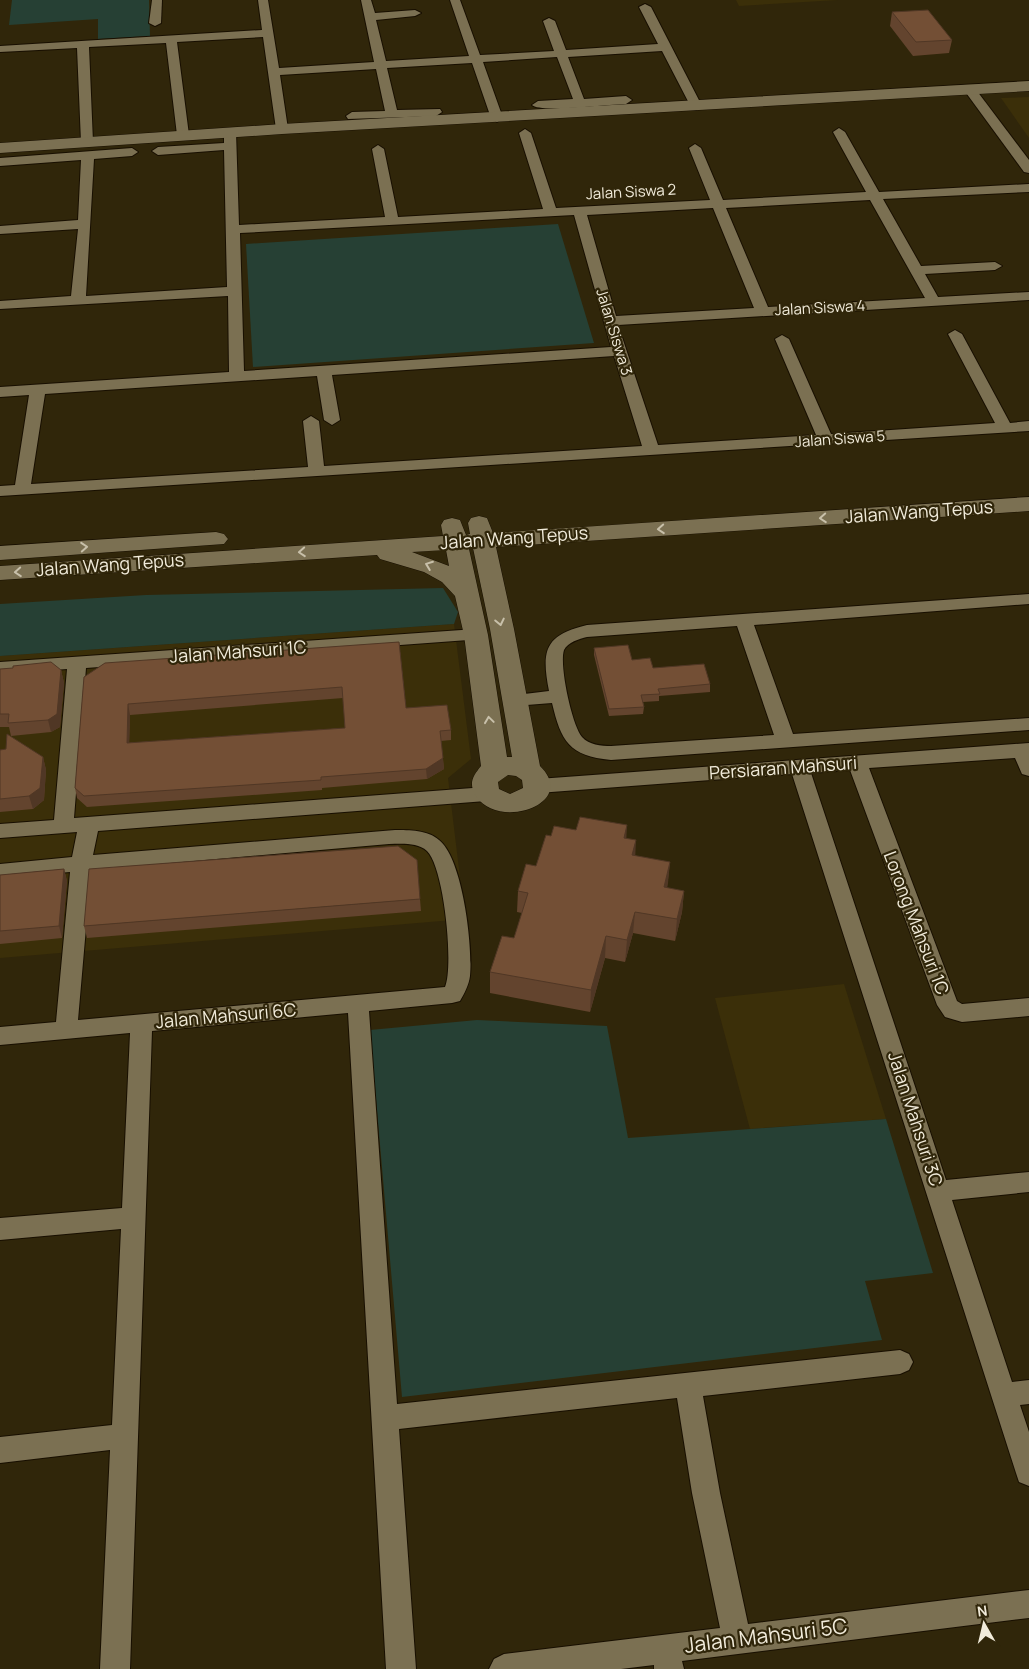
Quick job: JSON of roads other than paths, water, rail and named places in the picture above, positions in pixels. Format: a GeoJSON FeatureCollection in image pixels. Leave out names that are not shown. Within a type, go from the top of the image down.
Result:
{"type":"FeatureCollection","features":[{"type":"Feature","properties":{"kind":"main road"},"geometry":{"type":"LineString","coordinates":[[0,148],[87,149],[183,136],[231,139],[282,129],[1029,86]]}},
{"type":"Feature","properties":{"kind":"main road","name":"Jalan Wang Tepus"},"geometry":{"type":"LineString","coordinates":[[0,553],[454,533],[1029,485]]}},
{"type":"Feature","properties":{"kind":"main road","name":"Jalan Wang Tepus"},"geometry":{"type":"LineString","coordinates":[[481,531],[602,532],[1029,504]]}},
{"type":"Feature","properties":{"kind":"main road"},"geometry":{"type":"LineString","coordinates":[[481,531],[514,700],[536,793],[521,802],[501,803],[486,794],[483,783],[485,777],[495,768],[516,766],[532,778]]}},
{"type":"Feature","properties":{"kind":"main road"},"geometry":{"type":"LineString","coordinates":[[494,590],[496,568],[501,562],[516,554],[602,532]]}},
{"type":"Feature","properties":{"kind":"main road"},"geometry":{"type":"LineString","coordinates":[[454,533],[476,634],[495,768]]}},
{"type":"Feature","properties":{"kind":"main road","name":"Jalan Wang Tepus"},"geometry":{"type":"LineString","coordinates":[[0,573],[343,549],[454,533]]}},
{"type":"Feature","properties":{"kind":"main road"},"geometry":{"type":"LineString","coordinates":[[343,549],[384,553],[419,562],[454,577],[467,594]]}},
{"type":"Feature","properties":{"kind":"street"},"geometry":{"type":"LineString","coordinates":[[156,23],[157,0]]}},
{"type":"Feature","properties":{"kind":"street"},"geometry":{"type":"LineString","coordinates":[[263,0],[282,129]]}},
{"type":"Feature","properties":{"kind":"street"},"geometry":{"type":"LineString","coordinates":[[366,0],[392,114]]}},
{"type":"Feature","properties":{"kind":"street"},"geometry":{"type":"LineString","coordinates":[[455,0],[497,118]]}},
{"type":"Feature","properties":{"kind":"street"},"geometry":{"type":"LineString","coordinates":[[644,7],[696,106]]}},
{"type":"Feature","properties":{"kind":"street"},"geometry":{"type":"LineString","coordinates":[[370,17],[415,14]]}},
{"type":"Feature","properties":{"kind":"street"},"geometry":{"type":"LineString","coordinates":[[549,21],[580,103]]}},
{"type":"Feature","properties":{"kind":"street"},"geometry":{"type":"LineString","coordinates":[[0,50],[184,38],[183,47],[187,48],[269,38]]}},
{"type":"Feature","properties":{"kind":"street"},"geometry":{"type":"LineString","coordinates":[[171,39],[183,136]]}},
{"type":"Feature","properties":{"kind":"street"},"geometry":{"type":"LineString","coordinates":[[78,301],[86,224],[87,149],[83,44]]}},
{"type":"Feature","properties":{"kind":"street"},"geometry":{"type":"LineString","coordinates":[[273,72],[665,47]]}},
{"type":"Feature","properties":{"kind":"street"},"geometry":{"type":"LineString","coordinates":[[970,90],[1029,169]]}},
{"type":"Feature","properties":{"kind":"street"},"geometry":{"type":"LineString","coordinates":[[538,105],[626,100]]}},
{"type":"Feature","properties":{"kind":"street"},"geometry":{"type":"LineString","coordinates":[[352,116],[436,112]]}},
{"type":"Feature","properties":{"kind":"street"},"geometry":{"type":"LineString","coordinates":[[839,132],[934,302]]}},
{"type":"Feature","properties":{"kind":"street"},"geometry":{"type":"LineString","coordinates":[[525,133],[551,212]]}},
{"type":"Feature","properties":{"kind":"street"},"geometry":{"type":"LineString","coordinates":[[158,150],[231,139],[237,375]]}},
{"type":"Feature","properties":{"kind":"street"},"geometry":{"type":"LineString","coordinates":[[695,148],[763,312]]}},
{"type":"Feature","properties":{"kind":"street"},"geometry":{"type":"LineString","coordinates":[[0,162],[87,149],[132,152]]}},
{"type":"Feature","properties":{"kind":"street"},"geometry":{"type":"LineString","coordinates":[[378,150],[392,221]]}},
{"type":"Feature","properties":{"kind":"street","name":"Jalan Siswa 2"},"geometry":{"type":"LineString","coordinates":[[234,229],[1029,188]]}},
{"type":"Feature","properties":{"kind":"street","name":"Jalan Siswa 3"},"geometry":{"type":"LineString","coordinates":[[579,211],[610,321],[652,451]]}},
{"type":"Feature","properties":{"kind":"street"},"geometry":{"type":"LineString","coordinates":[[0,230],[86,224]]}},
{"type":"Feature","properties":{"kind":"street"},"geometry":{"type":"LineString","coordinates":[[916,270],[995,266]]}},
{"type":"Feature","properties":{"kind":"street"},"geometry":{"type":"LineString","coordinates":[[0,306],[235,291]]}},
{"type":"Feature","properties":{"kind":"street","name":"Jalan Siswa 4"},"geometry":{"type":"LineString","coordinates":[[610,321],[1029,296]]}},
{"type":"Feature","properties":{"kind":"street"},"geometry":{"type":"LineString","coordinates":[[954,334],[1005,428]]}},
{"type":"Feature","properties":{"kind":"street"},"geometry":{"type":"LineString","coordinates":[[782,339],[826,440]]}},
{"type":"Feature","properties":{"kind":"street"},"geometry":{"type":"LineString","coordinates":[[0,392],[620,351]]}},
{"type":"Feature","properties":{"kind":"street"},"geometry":{"type":"LineString","coordinates":[[324,371],[332,420]]}},
{"type":"Feature","properties":{"kind":"street"},"geometry":{"type":"LineString","coordinates":[[22,490],[38,389]]}},
{"type":"Feature","properties":{"kind":"street"},"geometry":{"type":"LineString","coordinates":[[311,421],[317,472]]}},
{"type":"Feature","properties":{"kind":"street","name":"Jalan Siswa 5"},"geometry":{"type":"LineString","coordinates":[[0,491],[1029,426]]}},
{"type":"Feature","properties":{"kind":"street"},"geometry":{"type":"LineString","coordinates":[[1029,599],[743,619],[575,634],[558,645],[554,652],[560,696],[574,741],[587,749],[611,753],[1029,724]]}},
{"type":"Feature","properties":{"kind":"street"},"geometry":{"type":"LineString","coordinates":[[743,619],[786,742]]}},
{"type":"Feature","properties":{"kind":"street","name":"Jalan Mahsuri 1C"},"geometry":{"type":"LineString","coordinates":[[0,668],[476,634]]}},
{"type":"Feature","properties":{"kind":"street"},"geometry":{"type":"LineString","coordinates":[[63,826],[77,663]]}},
{"type":"Feature","properties":{"kind":"street"},"geometry":{"type":"LineString","coordinates":[[514,700],[560,696]]}},
{"type":"Feature","properties":{"kind":"street"},"geometry":{"type":"LineString","coordinates":[[678,749],[686,775]]}},
{"type":"Feature","properties":{"kind":"street"},"geometry":{"type":"LineString","coordinates":[[1025,750],[1029,769]]}},
{"type":"Feature","properties":{"kind":"street","name":"Persiaran Mahsuri"},"geometry":{"type":"LineString","coordinates":[[532,778],[686,775],[1025,750]]}},
{"type":"Feature","properties":{"kind":"street","name":"Lorong Mahsuri 1C"},"geometry":{"type":"LineString","coordinates":[[857,762],[948,1006],[953,1011],[962,1013],[1029,1007]]}},
{"type":"Feature","properties":{"kind":"street","name":"Jalan Mahsuri 3C"},"geometry":{"type":"LineString","coordinates":[[799,766],[1029,1473]]}},
{"type":"Feature","properties":{"kind":"street"},"geometry":{"type":"LineString","coordinates":[[0,831],[486,794]]}},
{"type":"Feature","properties":{"kind":"street"},"geometry":{"type":"LineString","coordinates":[[66,1030],[81,865],[89,824]]}},
{"type":"Feature","properties":{"kind":"street","name":"Jalan Mahsuri 6C"},"geometry":{"type":"LineString","coordinates":[[0,1036],[452,995],[459,979],[460,950],[455,912],[443,856],[431,844],[421,840],[390,836],[81,865]]}},
{"type":"Feature","properties":{"kind":"street"},"geometry":{"type":"LineString","coordinates":[[0,872],[81,865]]}},
{"type":"Feature","properties":{"kind":"street"},"geometry":{"type":"LineString","coordinates":[[358,1005],[401,1669]]}},
{"type":"Feature","properties":{"kind":"street"},"geometry":{"type":"LineString","coordinates":[[115,1669],[141,1024]]}},
{"type":"Feature","properties":{"kind":"street"},"geometry":{"type":"LineString","coordinates":[[938,1191],[1029,1182]]}},
{"type":"Feature","properties":{"kind":"street"},"geometry":{"type":"LineString","coordinates":[[0,1229],[133,1216]]}},
{"type":"Feature","properties":{"kind":"street"},"geometry":{"type":"LineString","coordinates":[[386,1418],[900,1362]]}},
{"type":"Feature","properties":{"kind":"street"},"geometry":{"type":"LineString","coordinates":[[688,1385],[706,1492],[737,1640]]}},
{"type":"Feature","properties":{"kind":"street"},"geometry":{"type":"LineString","coordinates":[[1004,1395],[1029,1392]]}},
{"type":"Feature","properties":{"kind":"street"},"geometry":{"type":"LineString","coordinates":[[0,1450],[124,1436]]}},
{"type":"Feature","properties":{"kind":"street","name":"Jalan Mahsuri 5C"},"geometry":{"type":"LineString","coordinates":[[504,1669],[667,1659],[737,1640],[1029,1604]]}}]}
